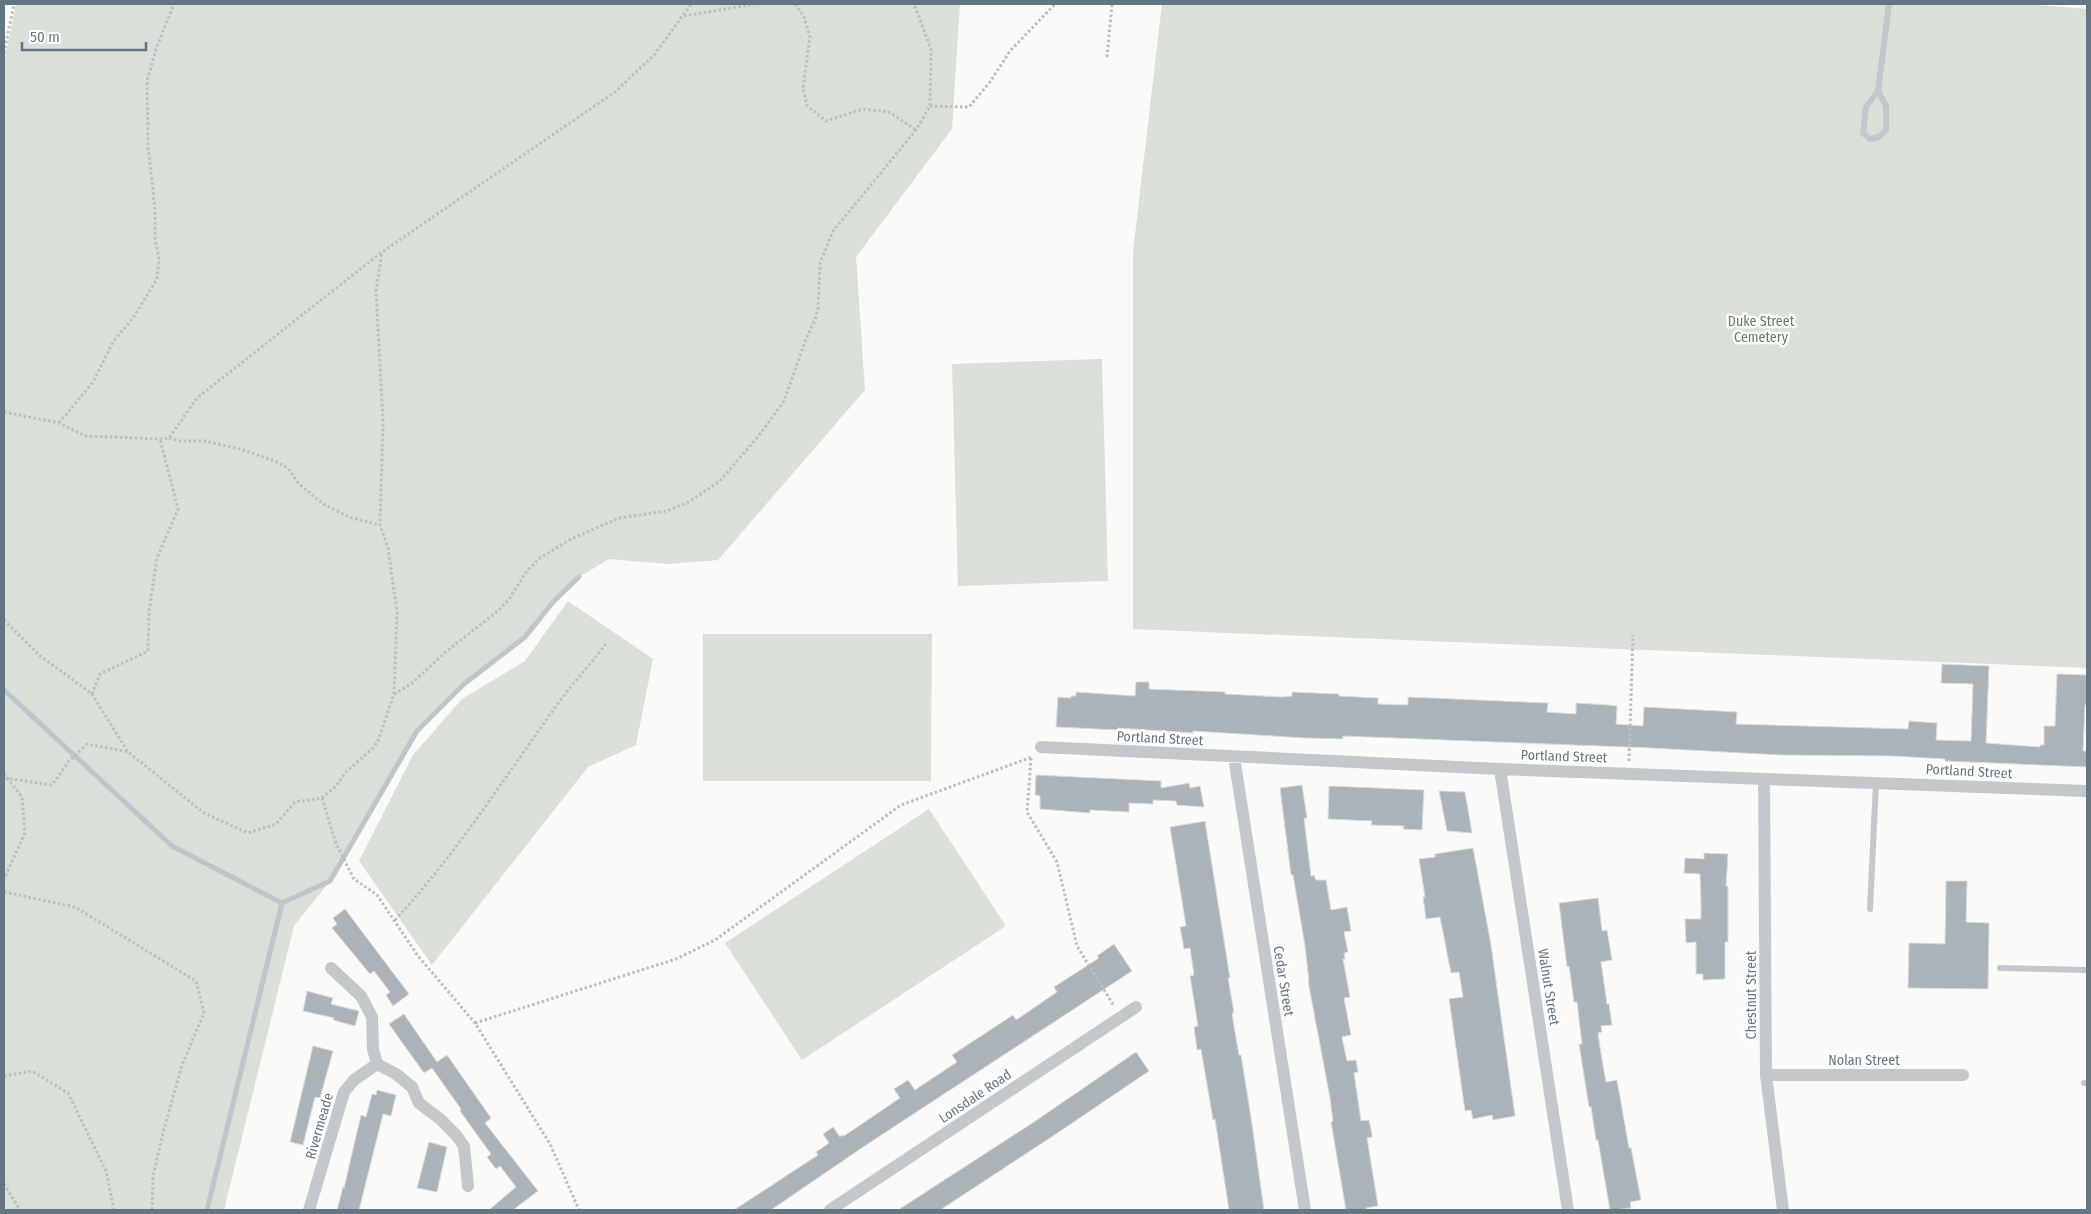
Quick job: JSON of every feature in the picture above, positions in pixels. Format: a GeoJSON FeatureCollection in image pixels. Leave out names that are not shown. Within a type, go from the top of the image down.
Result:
{"type":"FeatureCollection","features":[{"type":"Feature","properties":{"kind":"street","name":"Portland Street"},"geometry":{"type":"LineString","coordinates":[[1041,747],[1500,769],[2087,791]]}},
{"type":"Feature","properties":{"kind":"street","name":"Cedar Street"},"geometry":{"type":"LineString","coordinates":[[1234,757],[1305,1210]]}},
{"type":"Feature","properties":{"kind":"street","name":"Walnut Street"},"geometry":{"type":"LineString","coordinates":[[1500,769],[1568,1210]]}},
{"type":"Feature","properties":{"kind":"street","name":"Chestnut Street"},"geometry":{"type":"LineString","coordinates":[[1764,779],[1766,1075],[1783,1210]]}},
{"type":"Feature","properties":{"kind":"street"},"geometry":{"type":"LineString","coordinates":[[331,968],[361,996],[372,1017],[373,1049],[377,1064],[396,1074],[412,1087],[419,1103],[440,1119],[464,1146],[468,1186]]}},
{"type":"Feature","properties":{"kind":"street","name":"Lonsdale Road"},"geometry":{"type":"LineString","coordinates":[[830,1210],[1136,1007]]}},
{"type":"Feature","properties":{"kind":"street","name":"Rivermeade"},"geometry":{"type":"LineString","coordinates":[[310,1210],[344,1092],[354,1080],[377,1064]]}},
{"type":"Feature","properties":{"kind":"street","name":"Nolan Street"},"geometry":{"type":"LineString","coordinates":[[1766,1075],[1963,1075]]}},
{"type":"Feature","properties":{"kind":"lane"},"geometry":{"type":"LineString","coordinates":[[1878,91],[1886,106],[1886,130],[1879,137],[1870,139],[1863,134],[1866,107],[1878,91],[1889,4]]}},
{"type":"Feature","properties":{"kind":"lane"},"geometry":{"type":"LineString","coordinates":[[1870,909],[1876,782]]}},
{"type":"Feature","properties":{"kind":"lane"},"geometry":{"type":"LineString","coordinates":[[2000,968],[2087,970]]}},
{"type":"Feature","properties":{"kind":"path"},"geometry":{"type":"LineString","coordinates":[[4,53],[14,4]]}},
{"type":"Feature","properties":{"kind":"path"},"geometry":{"type":"LineString","coordinates":[[59,423],[93,382],[113,342],[133,318],[157,279],[159,259],[155,238],[155,211],[148,145],[147,81],[156,48],[174,4]]}},
{"type":"Feature","properties":{"kind":"path"},"geometry":{"type":"LineString","coordinates":[[169,438],[198,398],[382,252],[615,92],[655,54],[691,4]]}},
{"type":"Feature","properties":{"kind":"path"},"geometry":{"type":"LineString","coordinates":[[684,16],[755,4]]}},
{"type":"Feature","properties":{"kind":"path"},"geometry":{"type":"LineString","coordinates":[[795,4],[804,17],[810,37],[803,88],[807,106],[826,121],[862,109],[889,112],[916,130]]}},
{"type":"Feature","properties":{"kind":"path"},"geometry":{"type":"LineString","coordinates":[[394,694],[411,684],[447,651],[498,611],[509,599],[527,571],[540,558],[571,539],[619,518],[667,511],[675,508],[720,481],[761,434],[784,401],[817,315],[820,264],[833,231],[916,130],[930,106],[931,49],[914,4]]}},
{"type":"Feature","properties":{"kind":"path"},"geometry":{"type":"LineString","coordinates":[[930,106],[970,107],[990,82],[1010,51],[1055,4]]}},
{"type":"Feature","properties":{"kind":"path"},"geometry":{"type":"LineString","coordinates":[[1107,57],[1112,4]]}},
{"type":"Feature","properties":{"kind":"path"},"geometry":{"type":"LineString","coordinates":[[4,620],[40,655],[92,694],[128,752],[204,813],[248,834],[276,824],[295,802],[322,798],[336,786],[346,772],[373,748],[378,741],[394,694],[397,612],[388,548],[380,525],[383,420],[376,291],[382,252]]}},
{"type":"Feature","properties":{"kind":"path"},"geometry":{"type":"LineString","coordinates":[[4,412],[59,423],[85,436],[169,438],[180,442],[204,441],[240,449],[275,461],[288,468],[299,484],[323,504],[349,518],[380,525]]}},
{"type":"Feature","properties":{"kind":"path"},"geometry":{"type":"LineString","coordinates":[[92,694],[100,674],[148,651],[150,612],[157,558],[178,509],[160,439]]}},
{"type":"Feature","properties":{"kind":"path"},"geometry":{"type":"LineString","coordinates":[[1629,774],[1633,635]]}},
{"type":"Feature","properties":{"kind":"path"},"geometry":{"type":"LineString","coordinates":[[395,920],[418,894],[558,704],[607,643]]}},
{"type":"Feature","properties":{"kind":"path"},"geometry":{"type":"LineString","coordinates":[[4,776],[52,785],[69,761],[86,744],[128,752]]}},
{"type":"Feature","properties":{"kind":"path"},"geometry":{"type":"LineString","coordinates":[[475,1023],[676,959],[716,940],[902,805],[1031,758],[1028,812],[1057,862],[1077,946],[1121,1018]]}},
{"type":"Feature","properties":{"kind":"path"},"geometry":{"type":"LineString","coordinates":[[4,776],[22,797],[24,833],[4,879]]}},
{"type":"Feature","properties":{"kind":"path"},"geometry":{"type":"LineString","coordinates":[[322,798],[336,844],[354,880],[377,895],[418,956],[475,1023],[550,1144],[579,1210]]}},
{"type":"Feature","properties":{"kind":"path"},"geometry":{"type":"LineString","coordinates":[[4,892],[75,907],[196,980],[204,1012],[182,1065],[163,1133],[153,1176],[152,1210]]}},
{"type":"Feature","properties":{"kind":"path"},"geometry":{"type":"LineString","coordinates":[[4,1076],[32,1072],[68,1093],[106,1171],[114,1210]]}},
{"type":"Feature","properties":{"kind":"path"},"geometry":{"type":"LineString","coordinates":[[4,1184],[20,1210]]}},
{"type":"Feature","properties":{"kind":"green space"},"geometry":{"type":"Polygon","coordinates":[[[16,4],[960,4],[952,129],[856,257],[865,390],[718,560],[668,564],[609,559],[579,577],[525,637],[464,684],[417,731],[330,881],[294,926],[224,1210],[4,1210],[4,63],[16,4]]]}},
{"type":"Feature","properties":{"kind":"green space","name":"Duke Street Cemetery"},"geometry":{"type":"Polygon","coordinates":[[[1162,4],[2025,4],[2087,9],[2087,668],[1133,629],[1133,252],[1162,4]]]}},
{"type":"Feature","properties":{"kind":"green space"},"geometry":{"type":"Polygon","coordinates":[[[1102,359],[1108,581],[958,586],[952,364],[1102,359]]]}},
{"type":"Feature","properties":{"kind":"green space"},"geometry":{"type":"Polygon","coordinates":[[[568,601],[653,659],[636,745],[588,767],[432,965],[359,861],[413,755],[462,699],[525,661],[568,601]]]}},
{"type":"Feature","properties":{"kind":"green space"},"geometry":{"type":"Polygon","coordinates":[[[703,634],[932,634],[931,781],[703,781],[703,634]]]}},
{"type":"Feature","properties":{"kind":"green space"},"geometry":{"type":"Polygon","coordinates":[[[929,809],[1006,926],[802,1060],[725,943],[929,809]]]}},
{"type":"Feature","properties":{"kind":"building"},"geometry":{"type":"Polygon","coordinates":[[[1942,664],[1989,666],[1986,743],[2040,747],[2040,745],[2044,745],[2044,726],[2055,726],[2057,674],[2087,675],[2087,705],[2085,705],[2083,751],[2087,751],[2087,767],[1945,761],[1945,759],[1893,756],[1780,755],[1343,736],[1343,739],[1305,738],[1193,731],[1193,733],[1118,728],[1118,730],[1056,727],[1058,697],[1071,698],[1071,696],[1076,696],[1076,692],[1135,696],[1136,682],[1149,682],[1149,689],[1225,692],[1225,694],[1283,697],[1292,696],[1292,692],[1339,694],[1339,696],[1378,698],[1378,704],[1408,705],[1408,697],[1548,703],[1547,712],[1576,714],[1576,703],[1609,705],[1617,706],[1616,724],[1643,726],[1644,707],[1737,712],[1736,724],[1908,729],[1909,721],[1937,723],[1936,740],[1971,741],[1973,684],[1941,683],[1942,664]]]}},
{"type":"Feature","properties":{"kind":"building"},"geometry":{"type":"Polygon","coordinates":[[[1036,775],[1161,781],[1161,788],[1189,783],[1190,788],[1200,786],[1204,807],[1177,805],[1176,801],[1153,800],[1153,804],[1129,803],[1129,812],[1090,810],[1090,813],[1040,809],[1040,796],[1035,795],[1036,775]]]}},
{"type":"Feature","properties":{"kind":"building"},"geometry":{"type":"Polygon","coordinates":[[[1302,785],[1307,818],[1304,818],[1311,876],[1314,875],[1316,880],[1326,880],[1331,910],[1347,907],[1351,931],[1344,932],[1348,952],[1344,953],[1345,959],[1343,959],[1350,997],[1344,998],[1351,1035],[1342,1037],[1347,1061],[1356,1060],[1358,1072],[1354,1073],[1361,1121],[1369,1120],[1372,1134],[1372,1137],[1367,1138],[1378,1206],[1366,1208],[1366,1210],[1346,1210],[1331,1122],[1333,1121],[1330,1098],[1308,981],[1305,946],[1293,875],[1291,875],[1280,788],[1302,785]]]}},
{"type":"Feature","properties":{"kind":"building"},"geometry":{"type":"Polygon","coordinates":[[[1329,786],[1424,790],[1422,830],[1403,829],[1404,826],[1371,825],[1372,821],[1328,819],[1329,786]]]}},
{"type":"Feature","properties":{"kind":"building"},"geometry":{"type":"Polygon","coordinates":[[[1439,791],[1465,792],[1472,833],[1447,831],[1439,791]]]}},
{"type":"Feature","properties":{"kind":"building"},"geometry":{"type":"Polygon","coordinates":[[[1205,821],[1230,978],[1228,978],[1234,1013],[1232,1013],[1239,1055],[1241,1055],[1264,1210],[1229,1210],[1215,1119],[1213,1120],[1201,1049],[1197,1050],[1194,1027],[1198,1026],[1190,976],[1194,975],[1190,948],[1184,949],[1180,927],[1186,926],[1170,827],[1205,821]]]}},
{"type":"Feature","properties":{"kind":"building"},"geometry":{"type":"Polygon","coordinates":[[[1473,848],[1491,945],[1515,1116],[1493,1120],[1492,1115],[1473,1119],[1471,1110],[1465,1111],[1449,999],[1463,997],[1459,972],[1451,973],[1440,917],[1426,919],[1423,897],[1425,897],[1419,859],[1435,857],[1435,854],[1473,848]]]}},
{"type":"Feature","properties":{"kind":"building"},"geometry":{"type":"Polygon","coordinates":[[[1704,853],[1728,854],[1726,886],[1728,886],[1728,942],[1725,942],[1725,979],[1703,980],[1703,974],[1696,974],[1696,942],[1686,943],[1685,919],[1701,919],[1701,901],[1700,874],[1684,873],[1685,858],[1704,859],[1704,853]]]}},
{"type":"Feature","properties":{"kind":"building"},"geometry":{"type":"Polygon","coordinates":[[[1946,881],[1967,881],[1966,922],[1989,923],[1988,989],[1908,988],[1909,943],[1945,944],[1946,881]]]}},
{"type":"Feature","properties":{"kind":"building"},"geometry":{"type":"Polygon","coordinates":[[[1598,898],[1602,931],[1607,930],[1612,960],[1601,962],[1612,1025],[1601,1026],[1602,1032],[1598,1033],[1606,1082],[1617,1080],[1629,1148],[1631,1148],[1641,1200],[1630,1202],[1631,1208],[1614,1210],[1610,1210],[1598,1140],[1596,1140],[1591,1107],[1589,1107],[1579,1044],[1582,1044],[1577,1002],[1574,1002],[1569,966],[1567,967],[1559,903],[1598,898]]]}},
{"type":"Feature","properties":{"kind":"building"},"geometry":{"type":"Polygon","coordinates":[[[345,909],[409,994],[393,1006],[386,995],[390,992],[374,971],[370,974],[332,928],[337,924],[333,918],[345,909]]]}},
{"type":"Feature","properties":{"kind":"building"},"geometry":{"type":"Polygon","coordinates":[[[1114,944],[1132,971],[863,1147],[771,1210],[734,1210],[818,1155],[816,1152],[829,1143],[823,1134],[833,1127],[840,1137],[844,1136],[900,1098],[894,1089],[908,1080],[915,1090],[957,1062],[952,1055],[1013,1015],[1016,1020],[1057,992],[1054,987],[1099,958],[1097,956],[1114,944]]]}},
{"type":"Feature","properties":{"kind":"building"},"geometry":{"type":"Polygon","coordinates":[[[307,991],[333,998],[331,1004],[359,1011],[355,1026],[333,1020],[334,1018],[303,1011],[307,991]]]}},
{"type":"Feature","properties":{"kind":"building"},"geometry":{"type":"Polygon","coordinates":[[[404,1014],[437,1062],[447,1055],[491,1118],[485,1123],[538,1191],[513,1210],[489,1210],[516,1187],[500,1166],[496,1169],[487,1157],[491,1154],[432,1068],[424,1073],[389,1024],[404,1014]]]}},
{"type":"Feature","properties":{"kind":"building"},"geometry":{"type":"Polygon","coordinates":[[[313,1046],[333,1051],[320,1098],[315,1097],[303,1145],[290,1142],[313,1046]]]}},
{"type":"Feature","properties":{"kind":"building"},"geometry":{"type":"Polygon","coordinates":[[[1136,1052],[1149,1071],[1056,1134],[940,1210],[898,1210],[1034,1122],[1136,1052]]]}},
{"type":"Feature","properties":{"kind":"building"},"geometry":{"type":"Polygon","coordinates":[[[377,1090],[396,1095],[391,1116],[383,1114],[359,1210],[337,1210],[361,1115],[366,1117],[372,1094],[376,1095],[377,1090]]]}},
{"type":"Feature","properties":{"kind":"building"},"geometry":{"type":"Polygon","coordinates":[[[429,1142],[447,1147],[437,1192],[417,1188],[429,1142]]]}},
{"type":"Feature","properties":{"kind":"waterway"},"geometry":{"type":"LineString","coordinates":[[282,903],[330,881],[417,731],[464,684],[525,637],[554,601],[579,577]]}},
{"type":"Feature","properties":{"kind":"waterway"},"geometry":{"type":"LineString","coordinates":[[4,690],[172,846],[282,903]]}},
{"type":"Feature","properties":{"kind":"waterway"},"geometry":{"type":"LineString","coordinates":[[207,1210],[282,903]]}}]}
